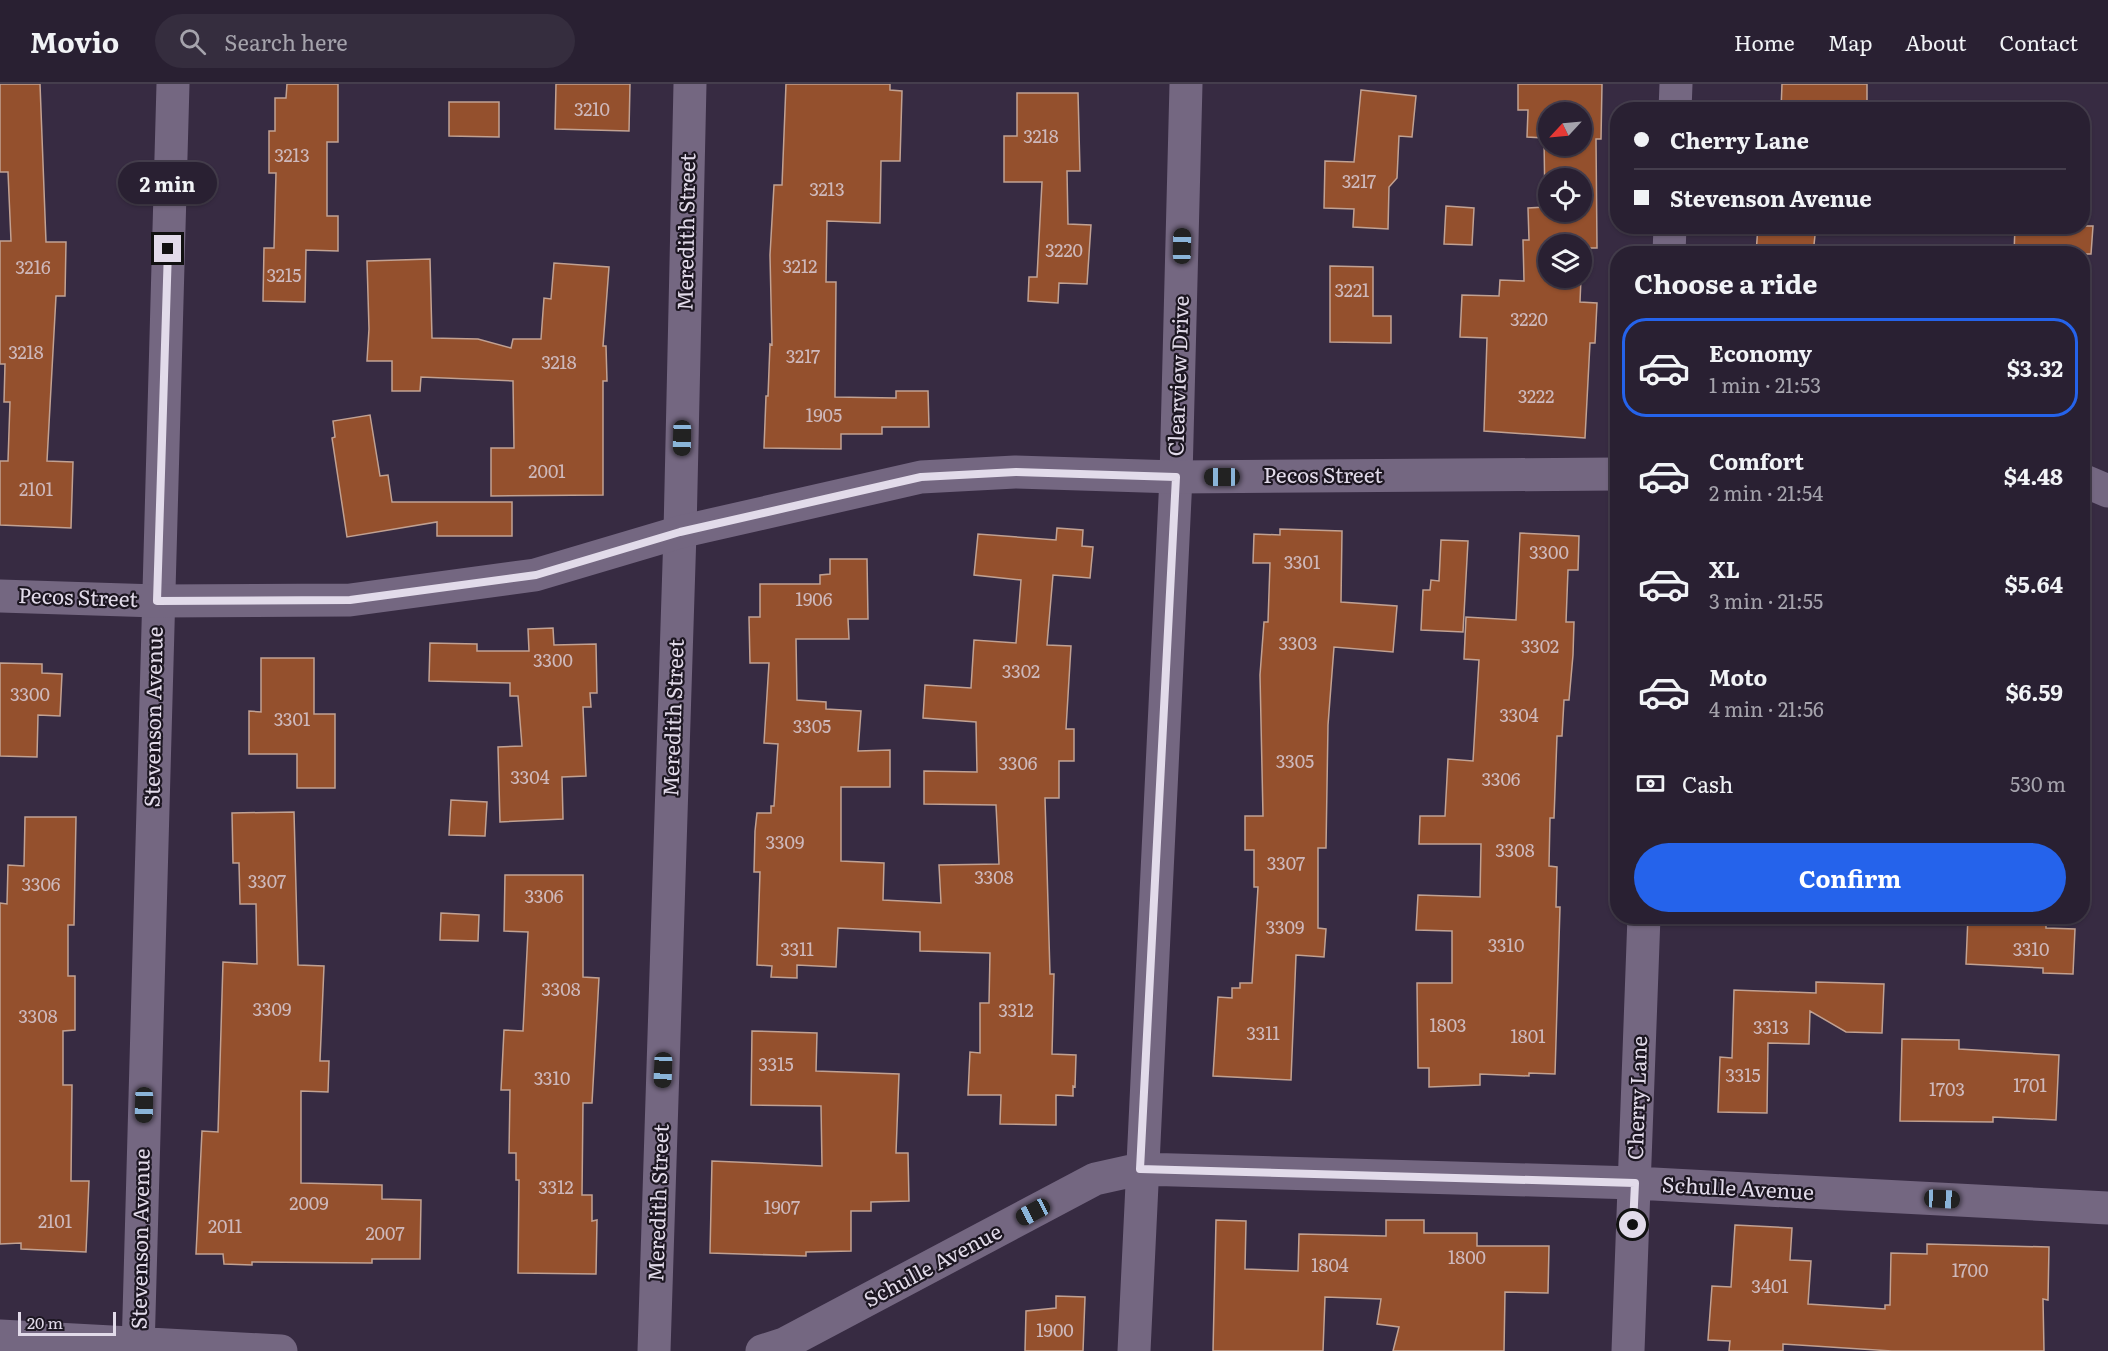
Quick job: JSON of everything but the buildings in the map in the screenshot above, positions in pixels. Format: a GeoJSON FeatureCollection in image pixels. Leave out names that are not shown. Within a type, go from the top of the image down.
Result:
{"type":"FeatureCollection","features":[{"type":"Feature","properties":{"kind":"street","name":"Stevenson Avenue"},"geometry":{"type":"LineString","coordinates":[[138,1348],[173,84]]}},
{"type":"Feature","properties":{"kind":"street","name":"Meredith Street"},"geometry":{"type":"LineString","coordinates":[[654,1351],[680,532],[690,84]]}},
{"type":"Feature","properties":{"kind":"street","name":"Clearview Drive"},"geometry":{"type":"LineString","coordinates":[[1134,1351],[1140,1169],[1176,477],[1186,84]]}},
{"type":"Feature","properties":{"kind":"street"},"geometry":{"type":"LineString","coordinates":[[1675,102],[1676,84]]}},
{"type":"Feature","properties":{"kind":"street","name":"Pecos Street"},"geometry":{"type":"LineString","coordinates":[[0,596],[157,601],[350,600],[443,588],[536,575],[680,532],[921,477],[1016,472],[1176,477],[1610,474]]}},
{"type":"Feature","properties":{"kind":"street"},"geometry":{"type":"LineString","coordinates":[[2090,483],[2108,491]]}},
{"type":"Feature","properties":{"kind":"street","name":"Cherry Lane"},"geometry":{"type":"LineString","coordinates":[[1628,1351],[1644,924]]}},
{"type":"Feature","properties":{"kind":"street","name":"Schulle Avenue"},"geometry":{"type":"LineString","coordinates":[[762,1351],[784,1344],[1095,1179],[1140,1169],[1635,1183],[2108,1208]]}},
{"type":"Feature","properties":{"kind":"street"},"geometry":{"type":"LineString","coordinates":[[0,1336],[138,1348],[281,1351]]}},
{"type":"Feature","properties":{"kind":"route"},"geometry":{"type":"LineString","coordinates":[[168,249],[157,601],[350,600],[536,575],[680,532],[921,477],[1016,472],[1176,477],[1140,1169],[1635,1183],[1633,1225]]}}]}
